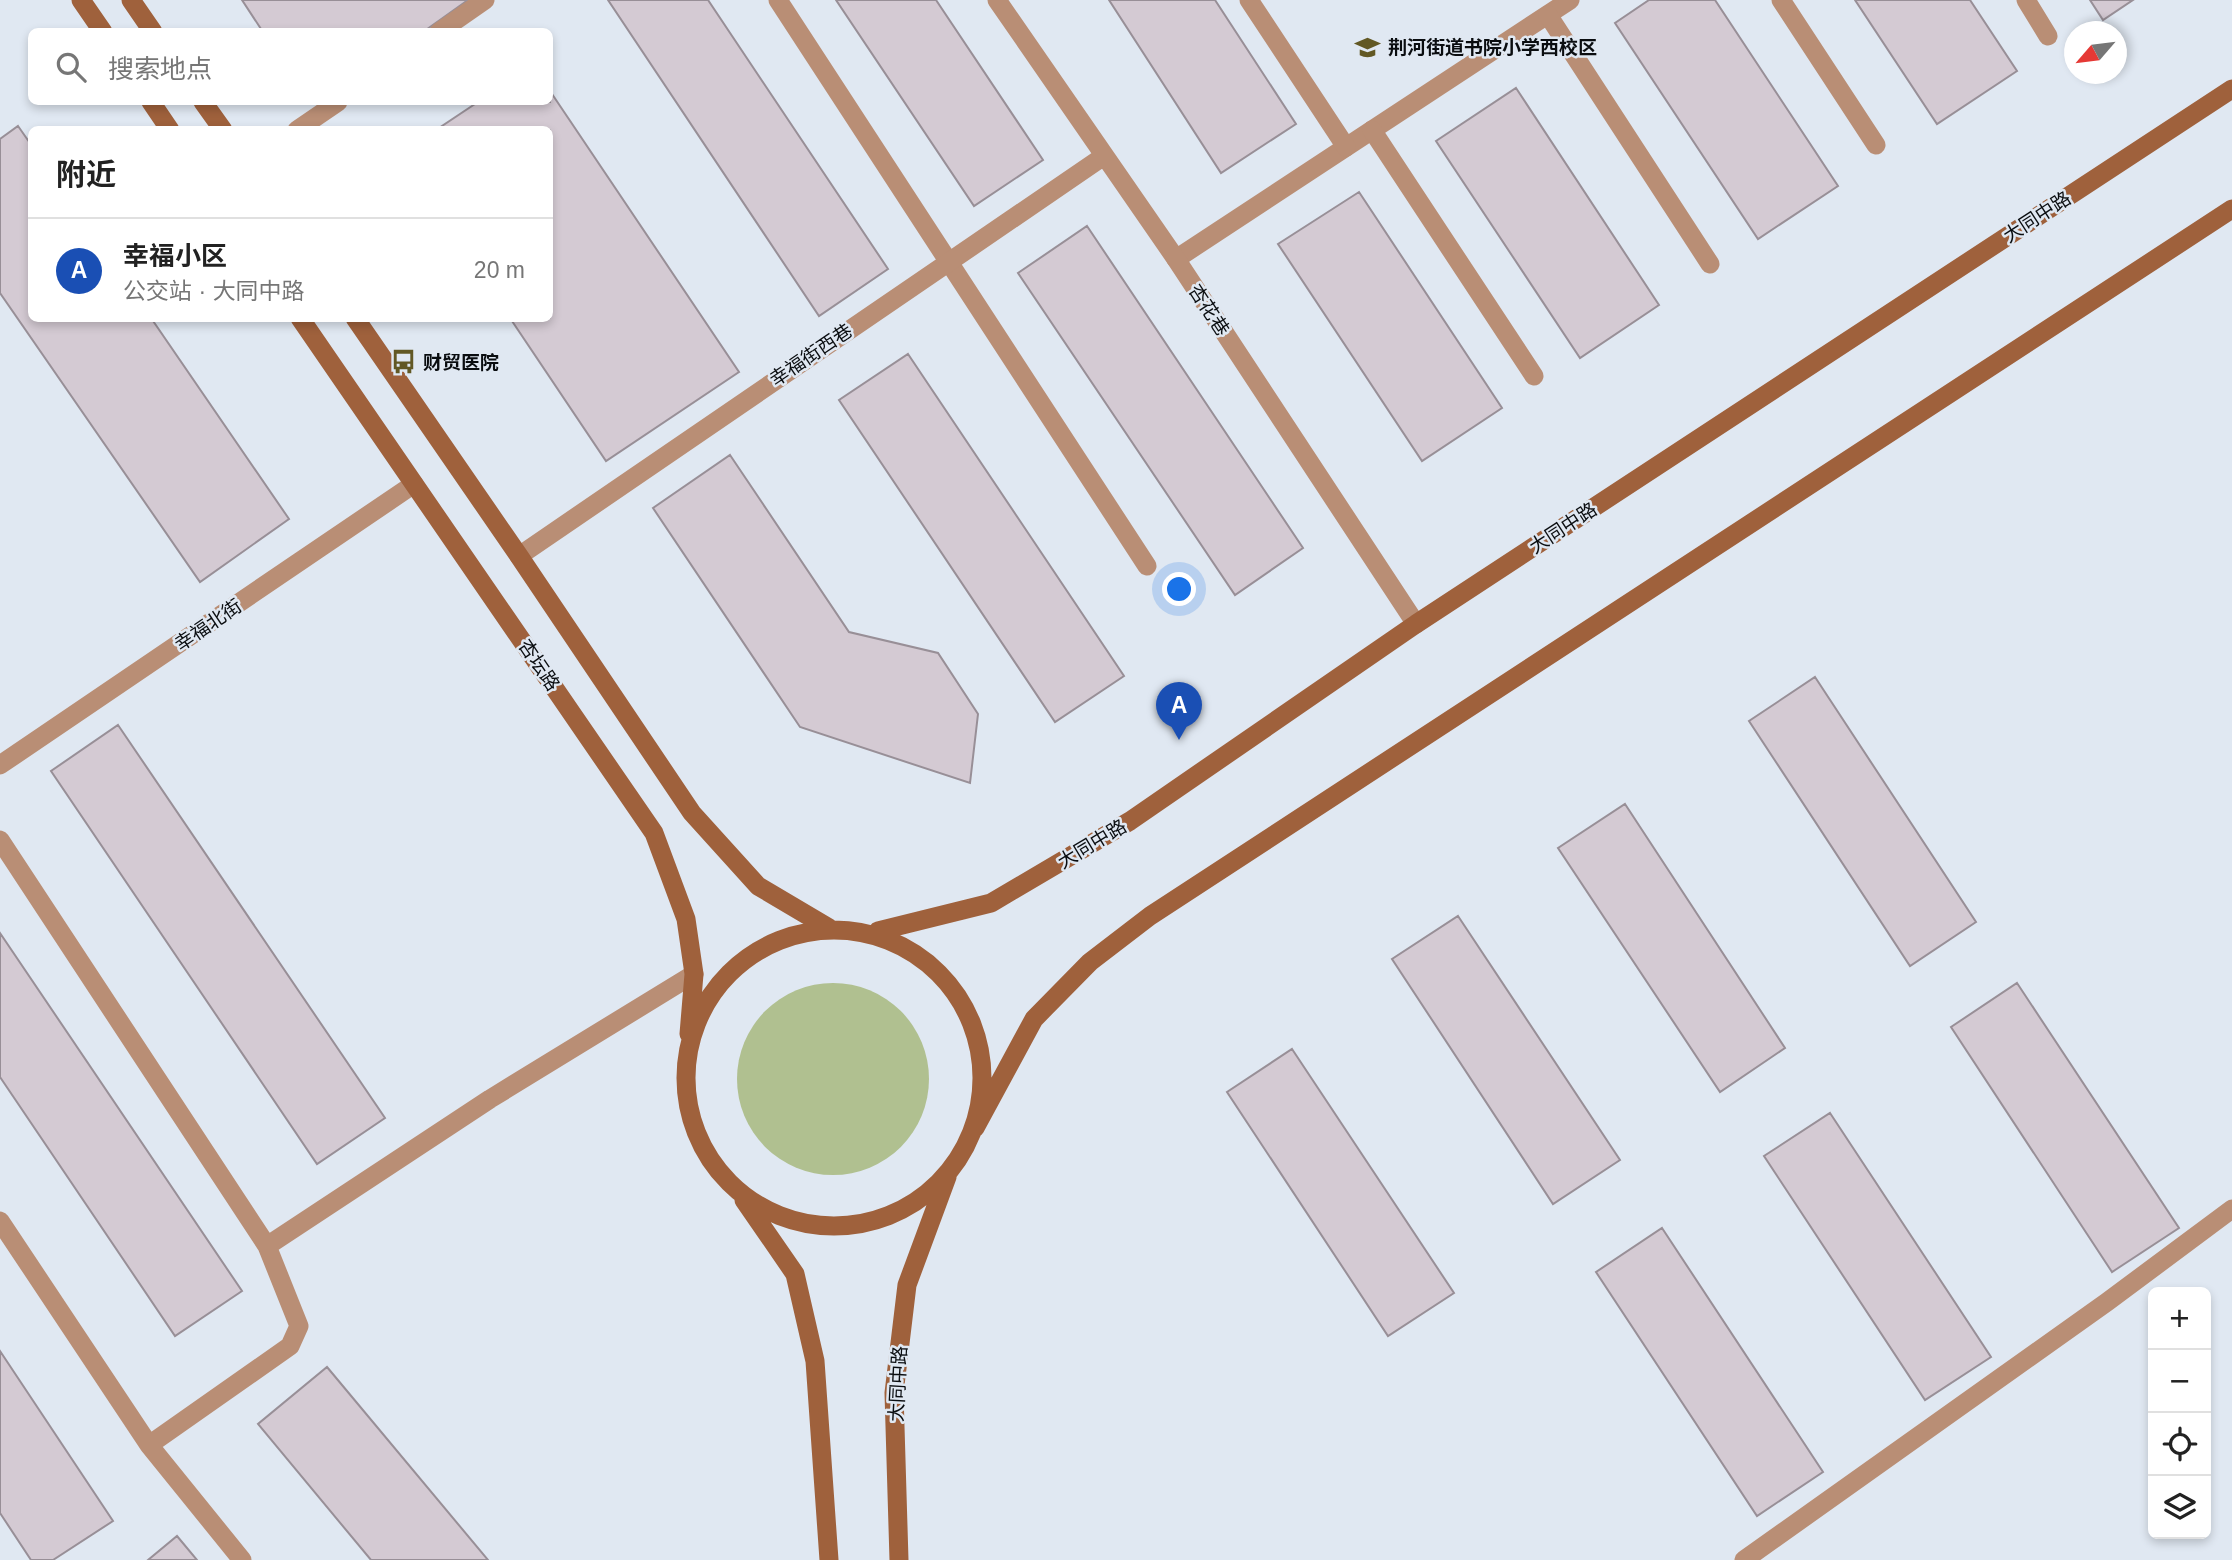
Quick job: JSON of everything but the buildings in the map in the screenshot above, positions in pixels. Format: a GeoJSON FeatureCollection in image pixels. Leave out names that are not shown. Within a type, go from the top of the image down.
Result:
{"type":"FeatureCollection","features":[{"type":"Feature","properties":{"kind":"main road"},"geometry":{"type":"LineString","coordinates":[[81,0],[100,28]]}},
{"type":"Feature","properties":{"kind":"main road"},"geometry":{"type":"LineString","coordinates":[[131,0],[150,28]]}},
{"type":"Feature","properties":{"kind":"main road","name":"大同中路"},"geometry":{"type":"LineString","coordinates":[[878,931],[991,903],[1130,821],[1416,624],[2232,89]]}},
{"type":"Feature","properties":{"kind":"main road"},"geometry":{"type":"LineString","coordinates":[[153,105],[167,126]]}},
{"type":"Feature","properties":{"kind":"main road"},"geometry":{"type":"LineString","coordinates":[[205,105],[220,126]]}},
{"type":"Feature","properties":{"kind":"main road"},"geometry":{"type":"LineString","coordinates":[[737,1191],[776,1216],[828,1228],[860,1226],[909,1208],[949,1174],[1034,1019],[1090,962],[1150,916],[2232,209]]}},
{"type":"Feature","properties":{"kind":"main road","name":"杏坛路"},"geometry":{"type":"LineString","coordinates":[[303,322],[654,833],[686,919],[694,974],[684,1087],[697,1139],[713,1166],[737,1191]]}},
{"type":"Feature","properties":{"kind":"main road"},"geometry":{"type":"LineString","coordinates":[[358,322],[692,813],[758,886],[829,928]]}},
{"type":"Feature","properties":{"kind":"main road"},"geometry":{"type":"LineString","coordinates":[[688,1044],[719,982],[779,939],[829,928],[878,931],[930,964],[963,1004],[978,1040],[983,1092],[975,1128]]}},
{"type":"Feature","properties":{"kind":"main road","name":"大同中路"},"geometry":{"type":"LineString","coordinates":[[899,1560],[894,1393],[907,1284],[949,1174]]}},
{"type":"Feature","properties":{"kind":"main road"},"geometry":{"type":"LineString","coordinates":[[737,1191],[795,1274],[815,1361],[829,1560]]}},
{"type":"Feature","properties":{"kind":"street"},"geometry":{"type":"LineString","coordinates":[[445,28],[485,0]]}},
{"type":"Feature","properties":{"kind":"street"},"geometry":{"type":"LineString","coordinates":[[778,0],[1147,566]]}},
{"type":"Feature","properties":{"kind":"street","name":"杏花巷"},"geometry":{"type":"LineString","coordinates":[[997,0],[1176,259],[1416,624]]}},
{"type":"Feature","properties":{"kind":"street"},"geometry":{"type":"LineString","coordinates":[[1249,0],[1346,147]]}},
{"type":"Feature","properties":{"kind":"street"},"geometry":{"type":"LineString","coordinates":[[1176,259],[1570,0]]}},
{"type":"Feature","properties":{"kind":"street"},"geometry":{"type":"LineString","coordinates":[[1781,0],[1876,145]]}},
{"type":"Feature","properties":{"kind":"street"},"geometry":{"type":"LineString","coordinates":[[2026,0],[2048,36]]}},
{"type":"Feature","properties":{"kind":"street"},"geometry":{"type":"LineString","coordinates":[[1548,15],[1710,264]]}},
{"type":"Feature","properties":{"kind":"street"},"geometry":{"type":"LineString","coordinates":[[303,126],[334,105]]}},
{"type":"Feature","properties":{"kind":"street"},"geometry":{"type":"LineString","coordinates":[[1372,130],[1534,376]]}},
{"type":"Feature","properties":{"kind":"street","name":"幸福街西巷"},"geometry":{"type":"LineString","coordinates":[[519,556],[1104,156]]}},
{"type":"Feature","properties":{"kind":"street","name":"幸福北街"},"geometry":{"type":"LineString","coordinates":[[0,765],[414,484]]}},
{"type":"Feature","properties":{"kind":"street"},"geometry":{"type":"LineString","coordinates":[[0,840],[267,1246],[299,1326],[290,1346],[149,1445]]}},
{"type":"Feature","properties":{"kind":"street"},"geometry":{"type":"LineString","coordinates":[[267,1246],[490,1099],[694,974]]}},
{"type":"Feature","properties":{"kind":"street"},"geometry":{"type":"LineString","coordinates":[[1744,1560],[2096,1310],[2232,1209]]}},
{"type":"Feature","properties":{"kind":"street"},"geometry":{"type":"LineString","coordinates":[[0,1221],[149,1445],[242,1560]]}},
{"type":"Feature","properties":{"kind":"green space"},"geometry":{"type":"Polygon","coordinates":[[[833,983],[870,990],[901,1011],[922,1042],[929,1079],[922,1116],[901,1147],[870,1168],[833,1175],[796,1168],[765,1147],[744,1116],[737,1079],[744,1042],[765,1011],[796,990],[833,983]]]}},
{"type":"Feature","properties":{"kind":"place","name":"荆河街道书院小学西校区"},"geometry":{"type":"Point","coordinates":[1368,47]}},
{"type":"Feature","properties":{"kind":"place","name":"财贸医院"},"geometry":{"type":"Point","coordinates":[403,362]}},
{"type":"Feature","properties":{"kind":"place","name":"幸福小区"},"geometry":{"type":"Point","coordinates":[1179,740]}}]}
